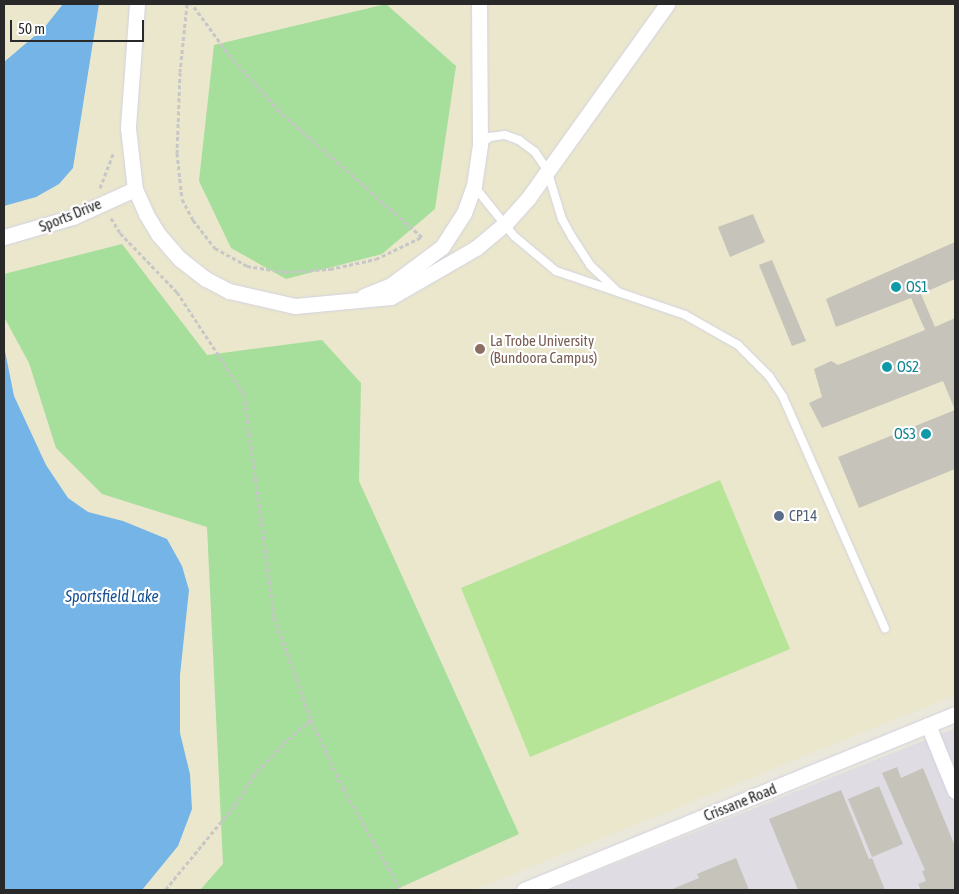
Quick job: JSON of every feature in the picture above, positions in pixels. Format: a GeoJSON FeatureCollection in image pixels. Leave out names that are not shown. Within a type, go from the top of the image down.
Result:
{"type":"FeatureCollection","features":[{"type":"Feature","properties":{"kind":"street"},"geometry":{"type":"LineString","coordinates":[[137,4],[128,128],[135,189],[158,234],[180,259],[206,279],[229,291],[295,306],[344,304],[392,297],[459,260],[505,224],[547,170],[667,4]]}},
{"type":"Feature","properties":{"kind":"street"},"geometry":{"type":"LineString","coordinates":[[344,304],[391,285],[442,247],[464,213],[474,186],[480,145],[479,4]]}},
{"type":"Feature","properties":{"kind":"street","name":"Sports Drive"},"geometry":{"type":"LineString","coordinates":[[4,237],[56,223],[135,189]]}},
{"type":"Feature","properties":{"kind":"street","name":"Crissane Road"},"geometry":{"type":"LineString","coordinates":[[524,890],[955,714]]}},
{"type":"Feature","properties":{"kind":"street"},"geometry":{"type":"LineString","coordinates":[[928,725],[955,790]]}},
{"type":"Feature","properties":{"kind":"lane"},"geometry":{"type":"LineString","coordinates":[[480,145],[490,137],[505,135],[519,140],[535,152],[547,170],[562,219],[572,237],[590,265],[619,293]]}},
{"type":"Feature","properties":{"kind":"lane"},"geometry":{"type":"LineString","coordinates":[[474,186],[514,236],[556,271],[685,315],[738,345],[769,376],[783,398],[886,628]]}},
{"type":"Feature","properties":{"kind":"path"},"geometry":{"type":"LineString","coordinates":[[187,4],[180,72],[177,153],[182,199],[193,220],[215,248],[247,266],[283,272],[330,269],[376,258],[422,237],[279,111],[227,52],[192,4]]}},
{"type":"Feature","properties":{"kind":"path"},"geometry":{"type":"LineString","coordinates":[[102,203],[120,233],[177,292],[244,394],[274,617],[311,720],[343,788],[401,890]]}},
{"type":"Feature","properties":{"kind":"path"},"geometry":{"type":"LineString","coordinates":[[165,890],[234,806],[255,774],[287,740],[311,720]]}},
{"type":"Feature","properties":{"kind":"shaded area","name":"La Trobe University (Bundoora Campus)"},"geometry":{"type":"Polygon","coordinates":[[[4,4],[955,4],[955,695],[474,890],[4,890],[4,4]]]}},
{"type":"Feature","properties":{"kind":"shaded area"},"geometry":{"type":"Polygon","coordinates":[[[955,728],[955,890],[550,890],[955,728]]]}},
{"type":"Feature","properties":{"kind":"green space"},"geometry":{"type":"Polygon","coordinates":[[[386,4],[456,66],[435,209],[382,254],[286,279],[231,248],[199,181],[214,45],[386,4]]]}},
{"type":"Feature","properties":{"kind":"green space"},"geometry":{"type":"Polygon","coordinates":[[[122,244],[207,355],[322,340],[361,383],[359,481],[519,834],[395,890],[200,890],[223,864],[207,527],[102,494],[56,448],[29,363],[4,317],[4,274],[122,244]]]}},
{"type":"Feature","properties":{"kind":"green space"},"geometry":{"type":"Polygon","coordinates":[[[720,480],[790,649],[530,757],[461,588],[720,480]]]}},
{"type":"Feature","properties":{"kind":"water"},"geometry":{"type":"Polygon","coordinates":[[[63,4],[99,4],[73,168],[59,184],[36,197],[4,206],[4,62],[44,28],[63,4]]]}},
{"type":"Feature","properties":{"kind":"water","name":"Sportsfield Lake"},"geometry":{"type":"Polygon","coordinates":[[[4,346],[14,396],[46,465],[68,498],[88,512],[123,521],[167,539],[182,566],[189,590],[180,675],[180,733],[190,774],[192,809],[178,846],[142,890],[4,890],[4,346]]]}},
{"type":"Feature","properties":{"kind":"building"},"geometry":{"type":"Polygon","coordinates":[[[753,214],[765,242],[730,257],[718,227],[753,214]]]}},
{"type":"Feature","properties":{"kind":"building","name":"OS2"},"geometry":{"type":"Polygon","coordinates":[[[955,242],[955,279],[921,294],[935,327],[955,318],[955,410],[943,381],[822,428],[809,403],[822,397],[814,369],[831,361],[838,365],[925,330],[911,298],[836,327],[826,299],[955,242]]]}},
{"type":"Feature","properties":{"kind":"building"},"geometry":{"type":"Polygon","coordinates":[[[772,260],[806,341],[792,346],[759,265],[772,260]]]}},
{"type":"Feature","properties":{"kind":"building","name":"OS3"},"geometry":{"type":"Polygon","coordinates":[[[955,410],[955,469],[859,508],[838,457],[955,410]]]}},
{"type":"Feature","properties":{"kind":"building"},"geometry":{"type":"Polygon","coordinates":[[[897,767],[901,778],[923,768],[955,846],[955,890],[921,890],[918,884],[926,881],[922,871],[925,870],[882,773],[897,767]]]}},
{"type":"Feature","properties":{"kind":"building"},"geometry":{"type":"Polygon","coordinates":[[[879,786],[903,844],[872,857],[848,799],[879,786]]]}},
{"type":"Feature","properties":{"kind":"building"},"geometry":{"type":"Polygon","coordinates":[[[841,790],[869,859],[872,858],[885,890],[798,890],[769,819],[841,790]]]}},
{"type":"Feature","properties":{"kind":"building"},"geometry":{"type":"Polygon","coordinates":[[[736,858],[749,890],[670,890],[699,878],[697,874],[736,858]]]}},
{"type":"Feature","properties":{"kind":"place","name":"OS1"},"geometry":{"type":"Point","coordinates":[896,287]}},
{"type":"Feature","properties":{"kind":"place","name":"La Trobe University (Bundoora Campus)"},"geometry":{"type":"Point","coordinates":[480,349]}},
{"type":"Feature","properties":{"kind":"place","name":"OS2"},"geometry":{"type":"Point","coordinates":[887,367]}},
{"type":"Feature","properties":{"kind":"place","name":"OS3"},"geometry":{"type":"Point","coordinates":[926,434]}},
{"type":"Feature","properties":{"kind":"place","name":"CP14"},"geometry":{"type":"Point","coordinates":[779,516]}}]}
